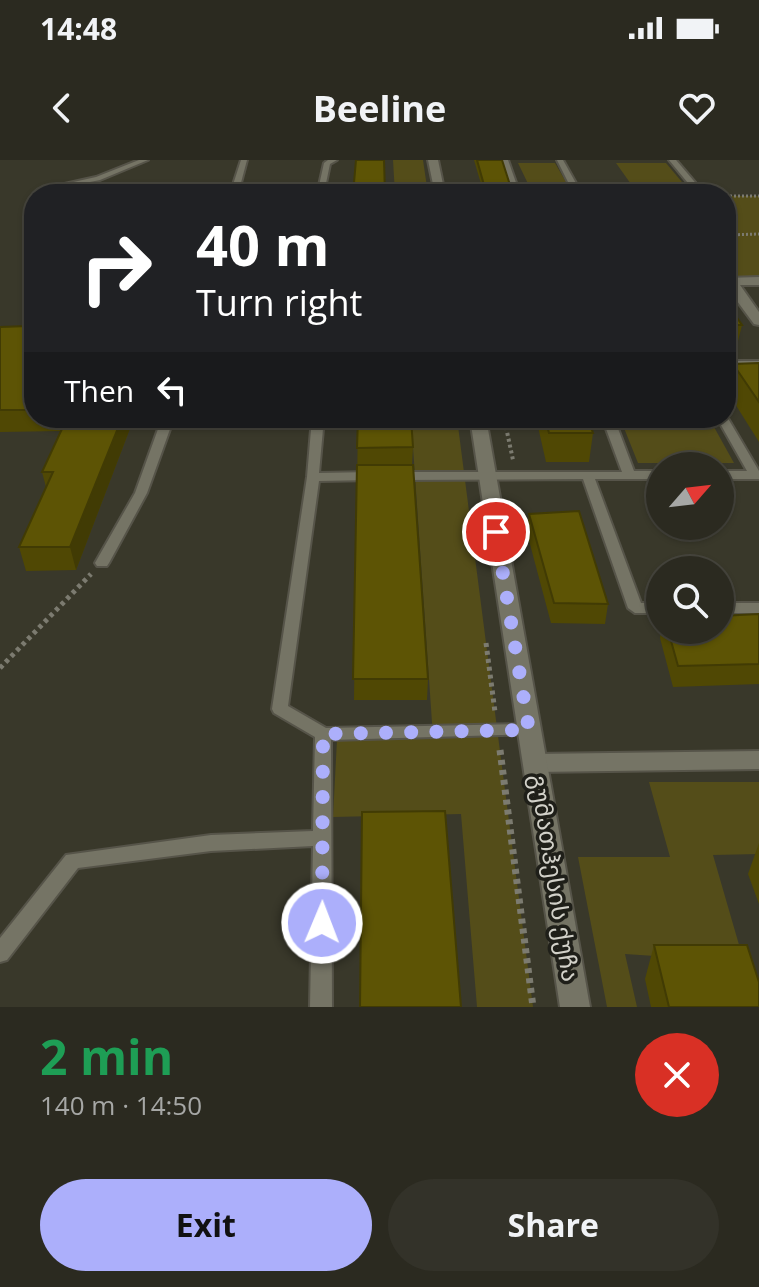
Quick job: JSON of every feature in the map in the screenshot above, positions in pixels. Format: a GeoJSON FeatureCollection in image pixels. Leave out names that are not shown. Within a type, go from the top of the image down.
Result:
{"type":"FeatureCollection","features":[{"type":"Feature","properties":{"kind":"street"},"geometry":{"type":"LineString","coordinates":[[433,160],[438,184]]}},
{"type":"Feature","properties":{"kind":"street"},"geometry":{"type":"LineString","coordinates":[[736,282],[759,281]]}},
{"type":"Feature","properties":{"kind":"street"},"geometry":{"type":"LineString","coordinates":[[736,292],[759,321]]}},
{"type":"Feature","properties":{"kind":"street","name":"გუმათჰესის ქუჩა"},"geometry":{"type":"LineString","coordinates":[[480,428],[575,1007]]}},
{"type":"Feature","properties":{"kind":"street"},"geometry":{"type":"LineString","coordinates":[[535,763],[759,760]]}},
{"type":"Feature","properties":{"kind":"lane"},"geometry":{"type":"LineString","coordinates":[[71,184],[98,179],[145,160]]}},
{"type":"Feature","properties":{"kind":"lane"},"geometry":{"type":"LineString","coordinates":[[237,184],[244,160]]}},
{"type":"Feature","properties":{"kind":"lane"},"geometry":{"type":"LineString","coordinates":[[322,184],[327,163],[334,160]]}},
{"type":"Feature","properties":{"kind":"lane"},"geometry":{"type":"LineString","coordinates":[[505,160],[513,184]]}},
{"type":"Feature","properties":{"kind":"lane"},"geometry":{"type":"LineString","coordinates":[[560,160],[573,184]]}},
{"type":"Feature","properties":{"kind":"lane"},"geometry":{"type":"LineString","coordinates":[[672,160],[692,184]]}},
{"type":"Feature","properties":{"kind":"lane"},"geometry":{"type":"LineString","coordinates":[[736,364],[759,364]]}},
{"type":"Feature","properties":{"kind":"lane"},"geometry":{"type":"LineString","coordinates":[[102,563],[132,517],[165,428]]}},
{"type":"Feature","properties":{"kind":"lane"},"geometry":{"type":"LineString","coordinates":[[317,428],[280,709],[323,734],[529,730]]}},
{"type":"Feature","properties":{"kind":"lane"},"geometry":{"type":"LineString","coordinates":[[612,428],[629,475]]}},
{"type":"Feature","properties":{"kind":"lane"},"geometry":{"type":"LineString","coordinates":[[729,428],[757,475]]}},
{"type":"Feature","properties":{"kind":"lane"},"geometry":{"type":"LineString","coordinates":[[588,475],[635,608],[646,608]]}},
{"type":"Feature","properties":{"kind":"lane"},"geometry":{"type":"LineString","coordinates":[[313,477],[646,475]]}},
{"type":"Feature","properties":{"kind":"lane"},"geometry":{"type":"LineString","coordinates":[[734,475],[757,475]]}},
{"type":"Feature","properties":{"kind":"lane"},"geometry":{"type":"LineString","coordinates":[[734,608],[759,608]]}},
{"type":"Feature","properties":{"kind":"lane"},"geometry":{"type":"LineString","coordinates":[[321,1007],[323,734]]}},
{"type":"Feature","properties":{"kind":"lane"},"geometry":{"type":"LineString","coordinates":[[0,953],[73,861],[211,843],[323,838]]}},
{"type":"Feature","properties":{"kind":"path"},"geometry":{"type":"LineString","coordinates":[[736,196],[759,196]]}},
{"type":"Feature","properties":{"kind":"path"},"geometry":{"type":"LineString","coordinates":[[736,235],[759,234]]}},
{"type":"Feature","properties":{"kind":"path"},"geometry":{"type":"LineString","coordinates":[[506,428],[516,475]]}},
{"type":"Feature","properties":{"kind":"path"},"geometry":{"type":"LineString","coordinates":[[0,668],[102,563]]}},
{"type":"Feature","properties":{"kind":"shaded area"},"geometry":{"type":"Polygon","coordinates":[[[393,160],[423,160],[427,184],[394,184],[393,160]]]}},
{"type":"Feature","properties":{"kind":"shaded area"},"geometry":{"type":"Polygon","coordinates":[[[518,163],[555,163],[567,184],[528,184],[518,163]]]}},
{"type":"Feature","properties":{"kind":"shaded area"},"geometry":{"type":"Polygon","coordinates":[[[616,163],[666,163],[684,184],[631,184],[616,163]]]}},
{"type":"Feature","properties":{"kind":"shaded area"},"geometry":{"type":"Polygon","coordinates":[[[736,196],[759,196],[759,277],[736,277],[736,196]]]}},
{"type":"Feature","properties":{"kind":"shaded area"},"geometry":{"type":"Polygon","coordinates":[[[412,428],[458,428],[533,1007],[477,1007],[461,814],[333,817],[337,740],[433,737],[412,428]]]}},
{"type":"Feature","properties":{"kind":"shaded area"},"geometry":{"type":"Polygon","coordinates":[[[624,428],[715,428],[728,452],[646,452],[646,463],[638,463],[624,428]]]}},
{"type":"Feature","properties":{"kind":"shaded area"},"geometry":{"type":"Polygon","coordinates":[[[649,782],[759,782],[759,854],[713,855],[744,962],[625,954],[637,1007],[607,1007],[578,857],[670,857],[649,782]]]}},
{"type":"Feature","properties":{"kind":"building"},"geometry":{"type":"Polygon","coordinates":[[[356,160],[384,160],[385,184],[354,184],[356,160]]]}},
{"type":"Feature","properties":{"kind":"building"},"geometry":{"type":"Polygon","coordinates":[[[477,160],[502,160],[510,184],[484,184],[477,160]]]}},
{"type":"Feature","properties":{"kind":"building"},"geometry":{"type":"Polygon","coordinates":[[[24,326],[24,410],[0,410],[0,327],[24,326]]]}},
{"type":"Feature","properties":{"kind":"building"},"geometry":{"type":"Polygon","coordinates":[[[759,363],[759,402],[736,368],[736,364],[759,363]]]}},
{"type":"Feature","properties":{"kind":"building"},"geometry":{"type":"Polygon","coordinates":[[[62,428],[118,428],[70,547],[19,547],[53,472],[42,472],[62,428]]]}},
{"type":"Feature","properties":{"kind":"building"},"geometry":{"type":"Polygon","coordinates":[[[358,428],[412,428],[413,447],[357,448],[358,428]]]}},
{"type":"Feature","properties":{"kind":"building"},"geometry":{"type":"Polygon","coordinates":[[[548,428],[591,428],[593,433],[549,433],[548,428]]]}},
{"type":"Feature","properties":{"kind":"building"},"geometry":{"type":"Polygon","coordinates":[[[357,465],[413,465],[428,679],[353,679],[357,465]]]}},
{"type":"Feature","properties":{"kind":"building"},"geometry":{"type":"Polygon","coordinates":[[[579,511],[608,604],[554,603],[529,514],[579,511]]]}},
{"type":"Feature","properties":{"kind":"building"},"geometry":{"type":"Polygon","coordinates":[[[759,614],[759,664],[678,666],[672,644],[734,644],[734,615],[759,614]]]}},
{"type":"Feature","properties":{"kind":"building"},"geometry":{"type":"Polygon","coordinates":[[[445,811],[461,1007],[360,1007],[362,812],[445,811]]]}},
{"type":"Feature","properties":{"kind":"building"},"geometry":{"type":"Polygon","coordinates":[[[654,945],[747,945],[759,982],[759,1007],[669,1007],[654,945]]]}},
{"type":"Feature","properties":{"kind":"route"},"geometry":{"type":"LineString","coordinates":[[322,923],[323,734],[529,730],[496,532]]}}]}
